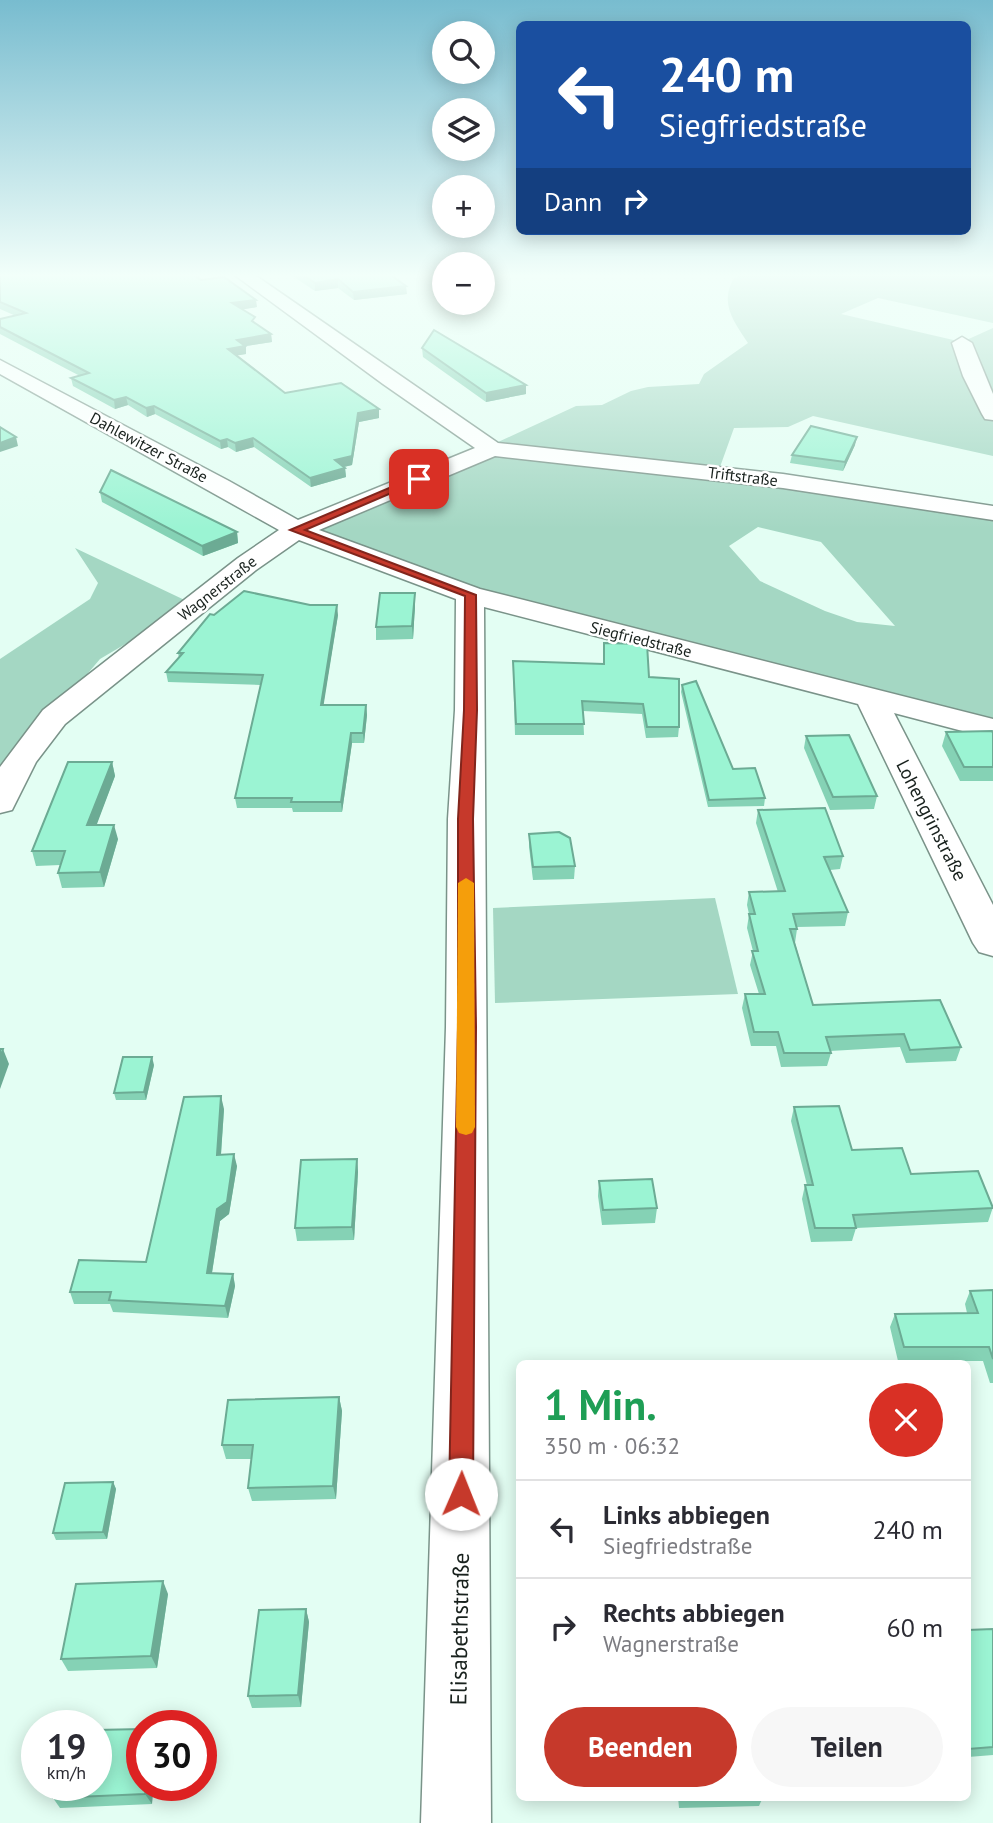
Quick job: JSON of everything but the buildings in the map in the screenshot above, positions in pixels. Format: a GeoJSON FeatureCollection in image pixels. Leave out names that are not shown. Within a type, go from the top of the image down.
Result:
{"type":"FeatureCollection","features":[{"type":"Feature","properties":{"kind":"street"},"geometry":{"type":"LineString","coordinates":[[359,358],[492,449]]}},
{"type":"Feature","properties":{"kind":"street"},"geometry":{"type":"LineString","coordinates":[[967,358],[973,376],[993,414]]}},
{"type":"Feature","properties":{"kind":"street","name":"Dahlewitzer Straße"},"geometry":{"type":"LineString","coordinates":[[0,366],[221,486],[296,530]]}},
{"type":"Feature","properties":{"kind":"street","name":"Triftstraße"},"geometry":{"type":"LineString","coordinates":[[492,449],[783,481],[993,513]]}},
{"type":"Feature","properties":{"kind":"street","name":"Wagnerstraße"},"geometry":{"type":"LineString","coordinates":[[0,803],[20,760],[54,717],[247,564],[296,530],[492,449]]}},
{"type":"Feature","properties":{"kind":"street","name":"Siegfriedstraße"},"geometry":{"type":"LineString","coordinates":[[296,530],[470,595],[993,729]]}},
{"type":"Feature","properties":{"kind":"street","name":"Elisabethstraße"},"geometry":{"type":"LineString","coordinates":[[456,1823],[467,1027],[466,819],[471,710],[470,595]]}},
{"type":"Feature","properties":{"kind":"street","name":"Lohengrinstraße"},"geometry":{"type":"LineString","coordinates":[[870,697],[993,943]]}},
{"type":"Feature","properties":{"kind":"green space"},"geometry":{"type":"Polygon","coordinates":[[[727,358],[993,358],[993,456],[813,416],[788,427],[734,428],[720,467],[498,442],[576,406],[602,405],[631,391],[648,387],[699,384],[704,374],[727,358]]]}},
{"type":"Feature","properties":{"kind":"green space"},"geometry":{"type":"Polygon","coordinates":[[[473,452],[783,486],[993,517],[993,729],[470,595],[296,530],[473,452]],[[758,527],[729,546],[760,581],[825,611],[857,622],[895,626],[821,542],[758,527]]]}},
{"type":"Feature","properties":{"kind":"green space"},"geometry":{"type":"Polygon","coordinates":[[[75,548],[193,604],[100,659],[0,777],[0,659],[90,599],[98,583],[75,548]]]}},
{"type":"Feature","properties":{"kind":"green space"},"geometry":{"type":"Polygon","coordinates":[[[715,898],[738,994],[495,1003],[493,908],[715,898]]]}},
{"type":"Feature","properties":{"kind":"slow traffic"},"geometry":{"type":"LineString","coordinates":[[466,883],[466,1127]]}},
{"type":"Feature","properties":{"kind":"route"},"geometry":{"type":"LineString","coordinates":[[419,479],[296,530],[470,595],[471,710],[466,819],[467,1027],[461,1494]]}}]}
